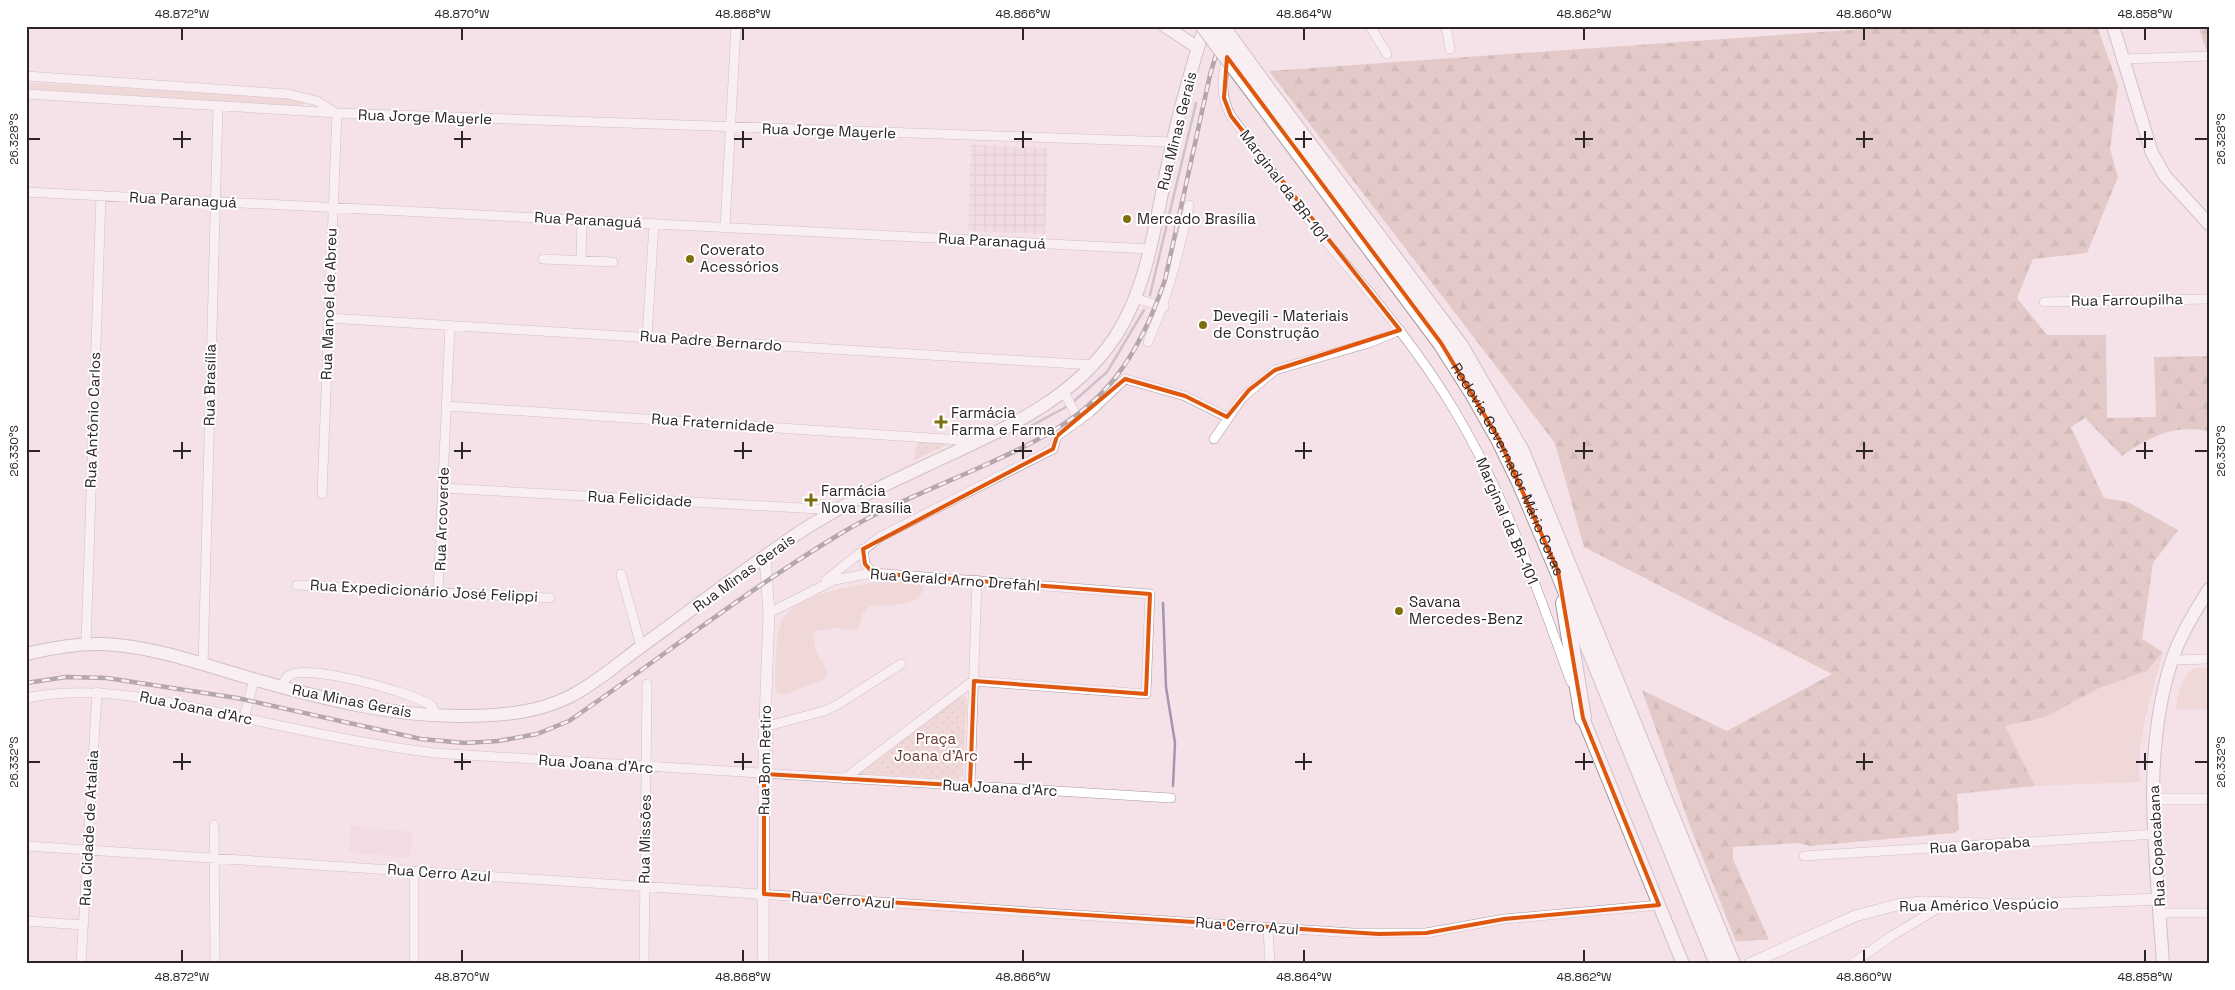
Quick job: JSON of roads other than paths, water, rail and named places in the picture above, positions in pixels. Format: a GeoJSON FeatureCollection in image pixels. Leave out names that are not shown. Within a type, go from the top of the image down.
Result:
{"type":"FeatureCollection","features":[{"type":"Feature","properties":{"kind":"highway","name":"Rodovia Governador Mário Covas"},"geometry":{"type":"LineString","coordinates":[[1205,26],[1260,90],[1442,321],[1477,372],[1512,434],[1534,479],[1727,962]]}},
{"type":"Feature","properties":{"kind":"highway","name":"Rodovia Governador Mário Covas"},"geometry":{"type":"LineString","coordinates":[[1221,26],[1260,90],[1455,364],[1499,439],[1727,962]]}},
{"type":"Feature","properties":{"kind":"highway"},"geometry":{"type":"LineString","coordinates":[[1558,571],[1583,718]]}},
{"type":"Feature","properties":{"kind":"main road"},"geometry":{"type":"LineString","coordinates":[[1165,26],[1198,48]]}},
{"type":"Feature","properties":{"kind":"main road","name":"Rua Minas Gerais"},"geometry":{"type":"LineString","coordinates":[[26,654],[86,644],[136,648],[282,688],[393,711],[436,715],[502,714],[546,706],[572,696],[593,683],[641,646],[765,558],[836,510],[1021,420],[1064,392],[1093,365],[1116,334],[1134,298],[1149,249],[1172,142],[1205,26]]}},
{"type":"Feature","properties":{"kind":"main road"},"geometry":{"type":"LineString","coordinates":[[2113,26],[2152,153],[2165,176],[2209,224]]}},
{"type":"Feature","properties":{"kind":"main road","name":"Rua Copacabana"},"geometry":{"type":"LineString","coordinates":[[2163,964],[2153,799],[2156,741],[2165,686],[2172,660],[2180,638],[2209,589]]}},
{"type":"Feature","properties":{"kind":"main road","name":"Marginal da BR-101"},"geometry":{"type":"LineString","coordinates":[[1583,718],[1683,964]]}},
{"type":"Feature","properties":{"kind":"street"},"geometry":{"type":"LineString","coordinates":[[725,227],[736,26]]}},
{"type":"Feature","properties":{"kind":"street","name":"Marginal da BR-101"},"geometry":{"type":"LineString","coordinates":[[1235,26],[1223,74],[1224,98],[1231,116],[1341,260],[1400,330],[1453,408],[1494,484],[1547,616],[1583,718]]}},
{"type":"Feature","properties":{"kind":"street"},"geometry":{"type":"LineString","coordinates":[[1370,26],[1387,54]]}},
{"type":"Feature","properties":{"kind":"street"},"geometry":{"type":"LineString","coordinates":[[1446,26],[1450,49]]}},
{"type":"Feature","properties":{"kind":"street"},"geometry":{"type":"LineString","coordinates":[[2124,59],[2209,56]]}},
{"type":"Feature","properties":{"kind":"street","name":"Rua Jorge Mayerle"},"geometry":{"type":"LineString","coordinates":[[26,76],[288,94],[318,101],[337,113]]}},
{"type":"Feature","properties":{"kind":"street","name":"Rua Jorge Mayerle"},"geometry":{"type":"LineString","coordinates":[[26,94],[337,113],[1172,142]]}},
{"type":"Feature","properties":{"kind":"street","name":"Rua Brasília"},"geometry":{"type":"LineString","coordinates":[[202,665],[218,106]]}},
{"type":"Feature","properties":{"kind":"street","name":"Rua Manoel de Abreu"},"geometry":{"type":"LineString","coordinates":[[322,494],[337,113]]}},
{"type":"Feature","properties":{"kind":"street","name":"Rua Paranaguá"},"geometry":{"type":"LineString","coordinates":[[26,192],[1149,249]]}},
{"type":"Feature","properties":{"kind":"street","name":"Rua Antônio Carlos"},"geometry":{"type":"LineString","coordinates":[[86,644],[101,195]]}},
{"type":"Feature","properties":{"kind":"street"},"geometry":{"type":"LineString","coordinates":[[1148,342],[1164,307],[1179,254],[1189,205]]}},
{"type":"Feature","properties":{"kind":"street"},"geometry":{"type":"LineString","coordinates":[[581,261],[582,220]]}},
{"type":"Feature","properties":{"kind":"street"},"geometry":{"type":"LineString","coordinates":[[647,338],[654,223]]}},
{"type":"Feature","properties":{"kind":"street"},"geometry":{"type":"LineString","coordinates":[[543,259],[613,262]]}},
{"type":"Feature","properties":{"kind":"street"},"geometry":{"type":"LineString","coordinates":[[1134,298],[1164,307]]}},
{"type":"Feature","properties":{"kind":"street","name":"Rua Farroupilha"},"geometry":{"type":"LineString","coordinates":[[2044,302],[2209,298]]}},
{"type":"Feature","properties":{"kind":"street","name":"Rua Padre Bernardo"},"geometry":{"type":"LineString","coordinates":[[329,318],[1093,365]]}},
{"type":"Feature","properties":{"kind":"street","name":"Rua Arcoverde"},"geometry":{"type":"LineString","coordinates":[[438,592],[450,325]]}},
{"type":"Feature","properties":{"kind":"street"},"geometry":{"type":"LineString","coordinates":[[1214,439],[1227,417],[1249,390],[1275,370],[1369,343],[1400,330]]}},
{"type":"Feature","properties":{"kind":"street"},"geometry":{"type":"LineString","coordinates":[[820,586],[880,537],[1053,448],[1057,436],[1079,421],[1125,378],[1185,396],[1227,417]]}},
{"type":"Feature","properties":{"kind":"street"},"geometry":{"type":"LineString","coordinates":[[1064,392],[1079,421]]}},
{"type":"Feature","properties":{"kind":"street","name":"Rua Fraternidade"},"geometry":{"type":"LineString","coordinates":[[447,406],[979,441]]}},
{"type":"Feature","properties":{"kind":"street","name":"Rua Felicidade"},"geometry":{"type":"LineString","coordinates":[[443,488],[836,510]]}},
{"type":"Feature","properties":{"kind":"street"},"geometry":{"type":"LineString","coordinates":[[863,549],[865,564],[873,573]]}},
{"type":"Feature","properties":{"kind":"street","name":"Rua Bom Retiro"},"geometry":{"type":"LineString","coordinates":[[763,964],[764,728],[769,613],[765,558]]}},
{"type":"Feature","properties":{"kind":"street","name":"Rua Gerald Arno Drefahl"},"geometry":{"type":"LineString","coordinates":[[769,613],[820,586],[843,578],[873,573],[1150,594],[1146,694],[974,681]]}},
{"type":"Feature","properties":{"kind":"street"},"geometry":{"type":"LineString","coordinates":[[621,574],[641,646]]}},
{"type":"Feature","properties":{"kind":"street"},"geometry":{"type":"LineString","coordinates":[[970,786],[978,580]]}},
{"type":"Feature","properties":{"kind":"street","name":"Rua Expedicionário José Felippi"},"geometry":{"type":"LineString","coordinates":[[298,584],[550,598]]}},
{"type":"Feature","properties":{"kind":"street"},"geometry":{"type":"LineString","coordinates":[[2172,660],[2209,659]]}},
{"type":"Feature","properties":{"kind":"street"},"geometry":{"type":"LineString","coordinates":[[764,728],[824,711],[837,705],[901,664]]}},
{"type":"Feature","properties":{"kind":"street"},"geometry":{"type":"LineString","coordinates":[[282,688],[286,679],[294,674],[332,674],[415,697],[432,706],[436,715]]}},
{"type":"Feature","properties":{"kind":"street"},"geometry":{"type":"LineString","coordinates":[[244,718],[254,680]]}},
{"type":"Feature","properties":{"kind":"street"},"geometry":{"type":"LineString","coordinates":[[844,779],[974,681]]}},
{"type":"Feature","properties":{"kind":"street","name":"Rua Missões"},"geometry":{"type":"LineString","coordinates":[[644,964],[647,684]]}},
{"type":"Feature","properties":{"kind":"street","name":"Rua Joana d'Arc"},"geometry":{"type":"LineString","coordinates":[[26,698],[55,694],[97,692],[143,697],[364,743],[434,753],[1171,798]]}},
{"type":"Feature","properties":{"kind":"street","name":"Rua Cidade de Atalaia"},"geometry":{"type":"LineString","coordinates":[[81,964],[97,692]]}},
{"type":"Feature","properties":{"kind":"street"},"geometry":{"type":"LineString","coordinates":[[2153,799],[2209,799]]}},
{"type":"Feature","properties":{"kind":"street"},"geometry":{"type":"LineString","coordinates":[[214,825],[215,964]]}},
{"type":"Feature","properties":{"kind":"street","name":"Rua Garopaba"},"geometry":{"type":"LineString","coordinates":[[1804,856],[2155,834]]}},
{"type":"Feature","properties":{"kind":"street","name":"Rua Cerro Azul"},"geometry":{"type":"LineString","coordinates":[[26,846],[1268,928],[1407,934],[1443,930],[1495,920],[1659,905]]}},
{"type":"Feature","properties":{"kind":"street"},"geometry":{"type":"LineString","coordinates":[[414,871],[414,964]]}},
{"type":"Feature","properties":{"kind":"street","name":"Rua Américo Vespúcio"},"geometry":{"type":"LineString","coordinates":[[1749,964],[1855,916],[1908,903],[2021,905],[2159,899]]}},
{"type":"Feature","properties":{"kind":"street"},"geometry":{"type":"LineString","coordinates":[[1852,964],[1890,937],[1945,904]]}},
{"type":"Feature","properties":{"kind":"street"},"geometry":{"type":"LineString","coordinates":[[2160,913],[2209,913]]}},
{"type":"Feature","properties":{"kind":"street"},"geometry":{"type":"LineString","coordinates":[[26,921],[83,925]]}},
{"type":"Feature","properties":{"kind":"street"},"geometry":{"type":"LineString","coordinates":[[1268,928],[1270,964]]}},
{"type":"Feature","properties":{"kind":"waterway"},"geometry":{"type":"LineString","coordinates":[[1150,295],[1196,103]]}},
{"type":"Feature","properties":{"kind":"waterway"},"geometry":{"type":"LineString","coordinates":[[1074,401],[1107,372],[1144,310]]}},
{"type":"Feature","properties":{"kind":"waterway"},"geometry":{"type":"LineString","coordinates":[[1025,433],[1027,428],[1068,406]]}},
{"type":"Feature","properties":{"kind":"waterway"},"geometry":{"type":"LineString","coordinates":[[1163,603],[1166,687],[1175,743],[1173,786]]}},
{"type":"Feature","properties":{"kind":"railway"},"geometry":{"type":"LineString","coordinates":[[26,683],[66,677],[107,678],[237,698],[421,739],[465,743],[498,741],[537,734],[569,721],[734,604],[835,537],[890,508],[1037,440],[1071,419],[1102,393],[1123,367],[1138,343],[1150,319],[1165,280],[1210,75],[1221,38],[1227,26]]}},
{"type":"Feature","properties":{"kind":"place","name":"Mercado Brasília"},"geometry":{"type":"Point","coordinates":[1127,219]}},
{"type":"Feature","properties":{"kind":"place","name":"Coverato Acessórios"},"geometry":{"type":"Point","coordinates":[690,259]}},
{"type":"Feature","properties":{"kind":"place","name":"Devegili - Materiais de Construção"},"geometry":{"type":"Point","coordinates":[1203,325]}},
{"type":"Feature","properties":{"kind":"place","name":"Farmácia Farma e Farma"},"geometry":{"type":"Point","coordinates":[941,422]}},
{"type":"Feature","properties":{"kind":"place","name":"Farmácia Nova Brasília"},"geometry":{"type":"Point","coordinates":[811,500]}},
{"type":"Feature","properties":{"kind":"place","name":"Savana Mercedes-Benz"},"geometry":{"type":"Point","coordinates":[1399,611]}},
{"type":"Feature","properties":{"kind":"park label","name":"Praça Joana d'Arc"},"geometry":{"type":"Point","coordinates":[936,748]}}]}
